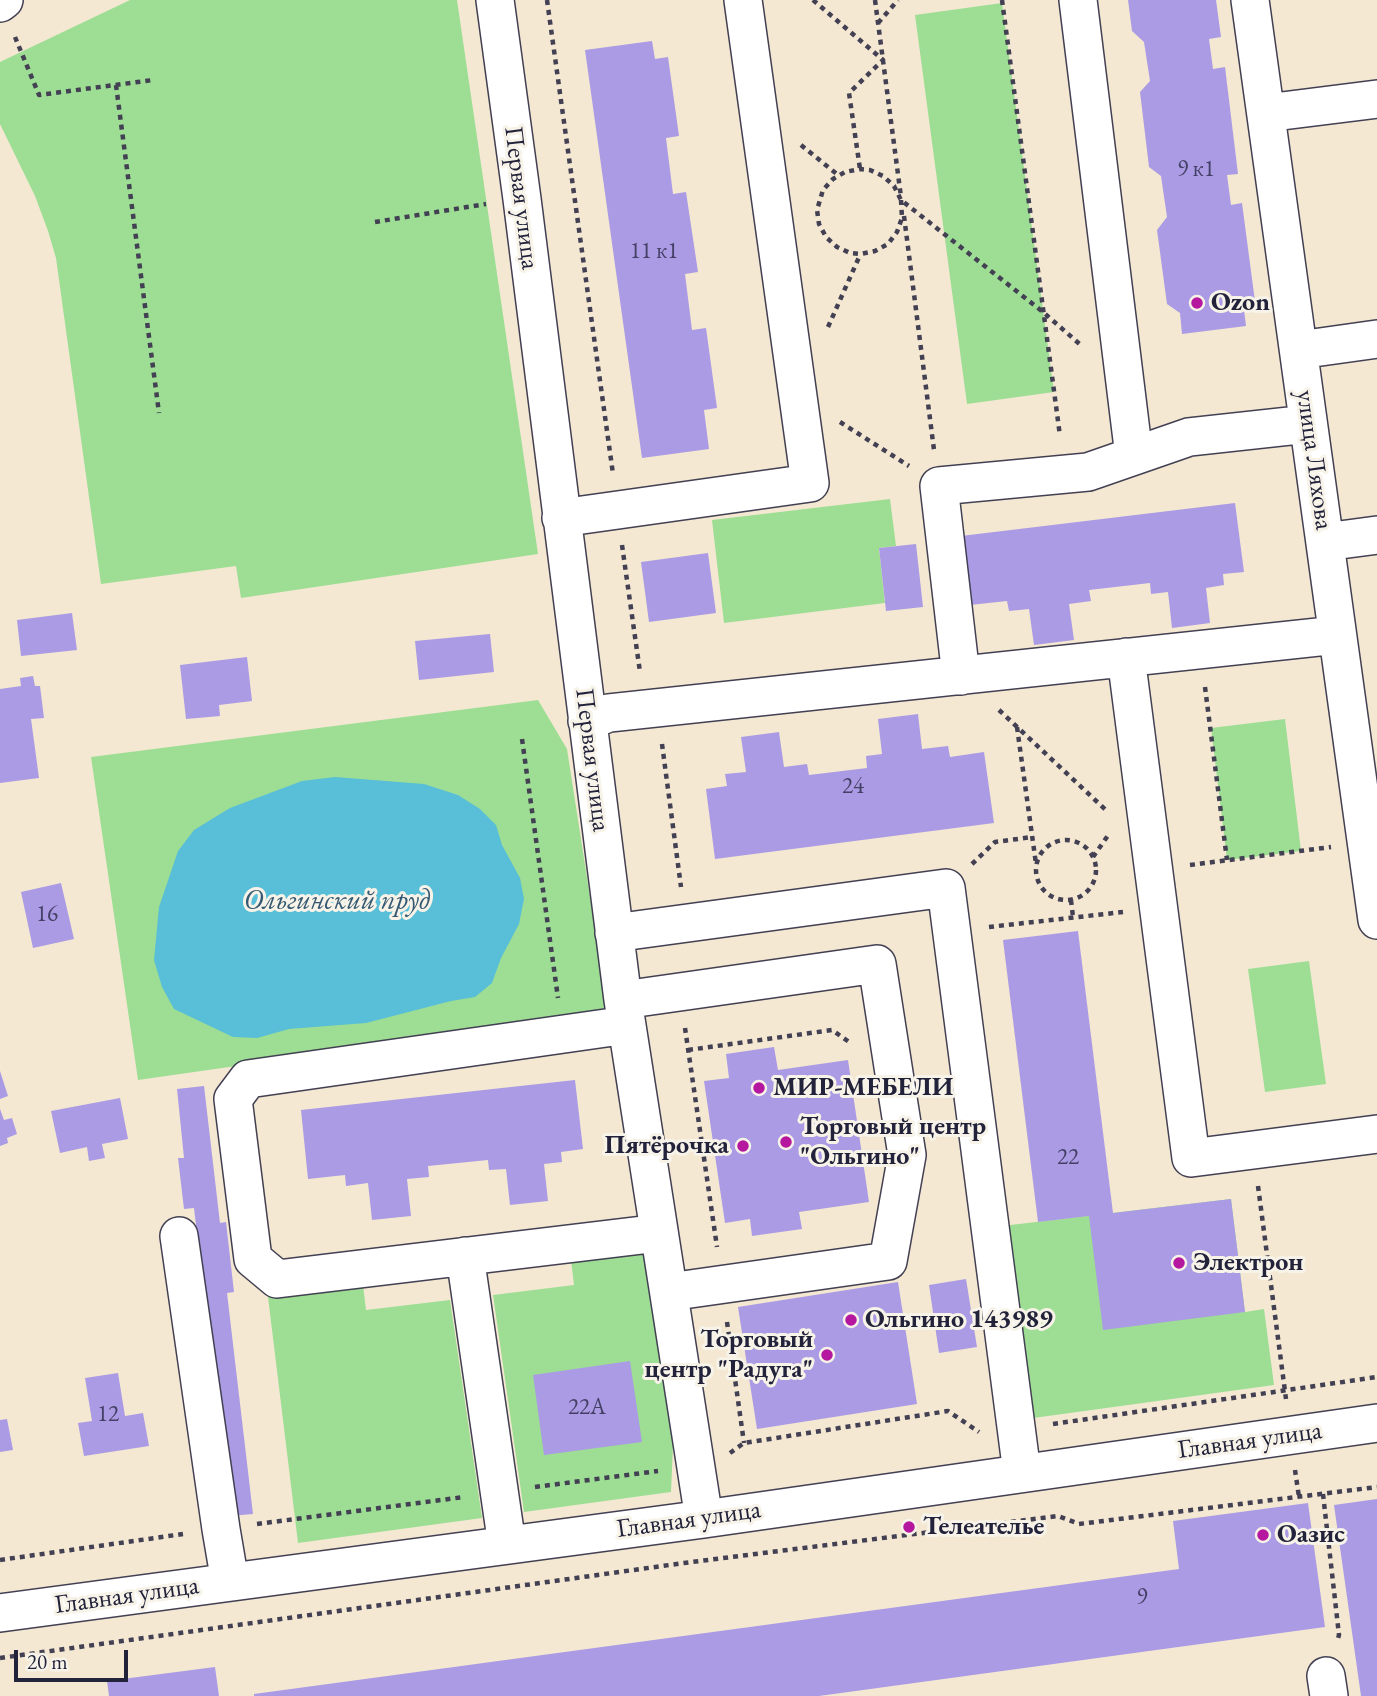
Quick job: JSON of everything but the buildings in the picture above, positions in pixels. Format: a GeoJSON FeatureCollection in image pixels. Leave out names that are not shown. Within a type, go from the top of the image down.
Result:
{"type":"FeatureCollection","features":[{"type":"Feature","properties":{"kind":"street","name":"Первая улица"},"geometry":{"type":"LineString","coordinates":[[495,0],[625,1013],[704,1519]]}},
{"type":"Feature","properties":{"kind":"street"},"geometry":{"type":"LineString","coordinates":[[561,518],[810,483],[743,0]]}},
{"type":"Feature","properties":{"kind":"street"},"geometry":{"type":"LineString","coordinates":[[1078,0],[1134,456]]}},
{"type":"Feature","properties":{"kind":"street","name":"улица Ляхова"},"geometry":{"type":"LineString","coordinates":[[1250,0],[1377,920]]}},
{"type":"Feature","properties":{"kind":"street"},"geometry":{"type":"LineString","coordinates":[[1266,113],[1377,99]]}},
{"type":"Feature","properties":{"kind":"street"},"geometry":{"type":"LineString","coordinates":[[1299,350],[1377,340]]}},
{"type":"Feature","properties":{"kind":"street"},"geometry":{"type":"LineString","coordinates":[[961,676],[939,486],[1087,472],[1189,437],[1308,424]]}},
{"type":"Feature","properties":{"kind":"street"},"geometry":{"type":"LineString","coordinates":[[1325,542],[1377,535]]}},
{"type":"Feature","properties":{"kind":"street"},"geometry":{"type":"LineString","coordinates":[[587,721],[609,713],[1337,635]]}},
{"type":"Feature","properties":{"kind":"street"},"geometry":{"type":"LineString","coordinates":[[1126,657],[1191,1158],[1377,1134]]}},
{"type":"Feature","properties":{"kind":"street"},"geometry":{"type":"LineString","coordinates":[[614,933],[946,888],[1022,1473]]}},
{"type":"Feature","properties":{"kind":"street"},"geometry":{"type":"LineString","coordinates":[[659,1233],[277,1279],[253,1259],[233,1099],[247,1079],[563,1034],[625,1013],[877,964],[907,1155],[888,1261],[668,1292]]}},
{"type":"Feature","properties":{"kind":"street"},"geometry":{"type":"LineString","coordinates":[[179,1236],[230,1582]]}},
{"type":"Feature","properties":{"kind":"street"},"geometry":{"type":"LineString","coordinates":[[465,1256],[507,1545]]}},
{"type":"Feature","properties":{"kind":"street","name":"Главная улица"},"geometry":{"type":"LineString","coordinates":[[0,1613],[704,1519],[1377,1423]]}},
{"type":"Feature","properties":{"kind":"path"},"geometry":{"type":"LineString","coordinates":[[813,0],[883,60]]}},
{"type":"Feature","properties":{"kind":"path"},"geometry":{"type":"LineString","coordinates":[[875,0],[939,486]]}},
{"type":"Feature","properties":{"kind":"path"},"geometry":{"type":"LineString","coordinates":[[878,23],[898,0]]}},
{"type":"Feature","properties":{"kind":"path"},"geometry":{"type":"LineString","coordinates":[[1002,0],[1065,474]]}},
{"type":"Feature","properties":{"kind":"path"},"geometry":{"type":"LineString","coordinates":[[2,2],[39,95],[153,80]]}},
{"type":"Feature","properties":{"kind":"path"},"geometry":{"type":"LineString","coordinates":[[859,169],[849,93],[883,60]]}},
{"type":"Feature","properties":{"kind":"path"},"geometry":{"type":"LineString","coordinates":[[116,85],[159,413]]}},
{"type":"Feature","properties":{"kind":"path"},"geometry":{"type":"LineString","coordinates":[[901,200],[902,218],[897,232],[888,244],[875,251],[850,253],[837,247],[826,237],[819,224],[817,210],[823,190],[838,176],[859,169],[870,170],[883,176],[894,187],[901,200],[1043,312],[1126,385]]}},
{"type":"Feature","properties":{"kind":"path"},"geometry":{"type":"LineString","coordinates":[[375,222],[522,199]]}},
{"type":"Feature","properties":{"kind":"path"},"geometry":{"type":"LineString","coordinates":[[798,395],[939,486]]}},
{"type":"Feature","properties":{"kind":"path"},"geometry":{"type":"LineString","coordinates":[[1201,649],[1227,860]]}},
{"type":"Feature","properties":{"kind":"path"},"geometry":{"type":"LineString","coordinates":[[961,676],[1108,812]]}},
{"type":"Feature","properties":{"kind":"path"},"geometry":{"type":"LineString","coordinates":[[1017,727],[1037,878],[1043,890],[1051,897],[1071,900],[1083,895],[1090,888],[1096,868],[1087,849],[1069,840],[1058,841],[1044,849],[1036,868]]}},
{"type":"Feature","properties":{"kind":"path"},"geometry":{"type":"LineString","coordinates":[[522,739],[563,1034]]}},
{"type":"Feature","properties":{"kind":"path"},"geometry":{"type":"LineString","coordinates":[[1093,857],[1111,830]]}},
{"type":"Feature","properties":{"kind":"path"},"geometry":{"type":"LineString","coordinates":[[946,888],[995,842],[1032,837]]}},
{"type":"Feature","properties":{"kind":"path"},"geometry":{"type":"LineString","coordinates":[[1153,870],[1366,842]]}},
{"type":"Feature","properties":{"kind":"path"},"geometry":{"type":"LineString","coordinates":[[1071,900],[1073,918]]}},
{"type":"Feature","properties":{"kind":"path"},"geometry":{"type":"LineString","coordinates":[[952,931],[1159,908]]}},
{"type":"Feature","properties":{"kind":"path"},"geometry":{"type":"LineString","coordinates":[[688,1050],[832,1030],[894,1073]]}},
{"type":"Feature","properties":{"kind":"path"},"geometry":{"type":"LineString","coordinates":[[1253,1150],[1299,1497]]}},
{"type":"Feature","properties":{"kind":"path"},"geometry":{"type":"LineString","coordinates":[[0,1658],[684,1563],[1058,1516],[1079,1524],[1377,1487]]}},
{"type":"Feature","properties":{"kind":"path"},"geometry":{"type":"LineString","coordinates":[[1322,1494],[1339,1635],[1327,1686]]}},
{"type":"Feature","properties":{"kind":"green space"},"geometry":{"type":"Polygon","coordinates":[[[130,0],[457,0],[538,554],[241,598],[236,566],[101,584],[56,258],[35,196],[0,124],[0,62],[130,0]]]}},
{"type":"Feature","properties":{"kind":"green space"},"geometry":{"type":"Polygon","coordinates":[[[1002,3],[1054,392],[967,404],[915,15],[1002,3]]]}},
{"type":"Feature","properties":{"kind":"green space"},"geometry":{"type":"Polygon","coordinates":[[[890,499],[896,546],[879,548],[885,603],[724,623],[712,520],[890,499]]]}},
{"type":"Feature","properties":{"kind":"green space"},"geometry":{"type":"Polygon","coordinates":[[[538,700],[567,749],[608,1013],[138,1080],[91,757],[538,700]]]}},
{"type":"Feature","properties":{"kind":"green space"},"geometry":{"type":"Polygon","coordinates":[[[1285,719],[1301,851],[1227,860],[1211,728],[1285,719]]]}},
{"type":"Feature","properties":{"kind":"green space"},"geometry":{"type":"Polygon","coordinates":[[[1309,961],[1326,1084],[1265,1092],[1248,969],[1309,961]]]}},
{"type":"Feature","properties":{"kind":"green space"},"geometry":{"type":"Polygon","coordinates":[[[1231,1199],[1245,1312],[1264,1309],[1274,1385],[1026,1419],[1002,1226],[1231,1199]]]}},
{"type":"Feature","properties":{"kind":"green space"},"geometry":{"type":"Polygon","coordinates":[[[644,1251],[673,1445],[671,1492],[524,1512],[493,1295],[574,1285],[571,1260],[644,1251]]]}},
{"type":"Feature","properties":{"kind":"green space"},"geometry":{"type":"Polygon","coordinates":[[[363,1285],[366,1310],[450,1300],[482,1518],[298,1543],[268,1297],[363,1285]]]}},
{"type":"Feature","properties":{"kind":"water","name":"Ольгинский пруд"},"geometry":{"type":"Polygon","coordinates":[[[335,777],[424,784],[458,795],[480,809],[496,825],[502,845],[520,878],[524,899],[519,924],[501,958],[492,983],[475,997],[366,1023],[289,1029],[257,1038],[233,1037],[174,1009],[162,987],[154,960],[159,907],[178,851],[194,830],[230,808],[302,781],[335,777]]]}},
{"type":"Feature","properties":{"kind":"place","name":"Ozon"},"geometry":{"type":"Point","coordinates":[1197,303]}},
{"type":"Feature","properties":{"kind":"place","name":"МИР-МЕБЕЛИ"},"geometry":{"type":"Point","coordinates":[759,1088]}},
{"type":"Feature","properties":{"kind":"place","name":"Торговый центр \"Ольгино\""},"geometry":{"type":"Point","coordinates":[786,1142]}},
{"type":"Feature","properties":{"kind":"place","name":"Пятёрочка"},"geometry":{"type":"Point","coordinates":[743,1146]}},
{"type":"Feature","properties":{"kind":"place","name":"Электрон"},"geometry":{"type":"Point","coordinates":[1179,1263]}},
{"type":"Feature","properties":{"kind":"place","name":"Ольгино 143989"},"geometry":{"type":"Point","coordinates":[851,1320]}},
{"type":"Feature","properties":{"kind":"place","name":"Торговый центр \"Радуга\""},"geometry":{"type":"Point","coordinates":[827,1355]}},
{"type":"Feature","properties":{"kind":"place","name":"Телеателье"},"geometry":{"type":"Point","coordinates":[909,1527]}},
{"type":"Feature","properties":{"kind":"place","name":"Оазис"},"geometry":{"type":"Point","coordinates":[1263,1535]}}]}
